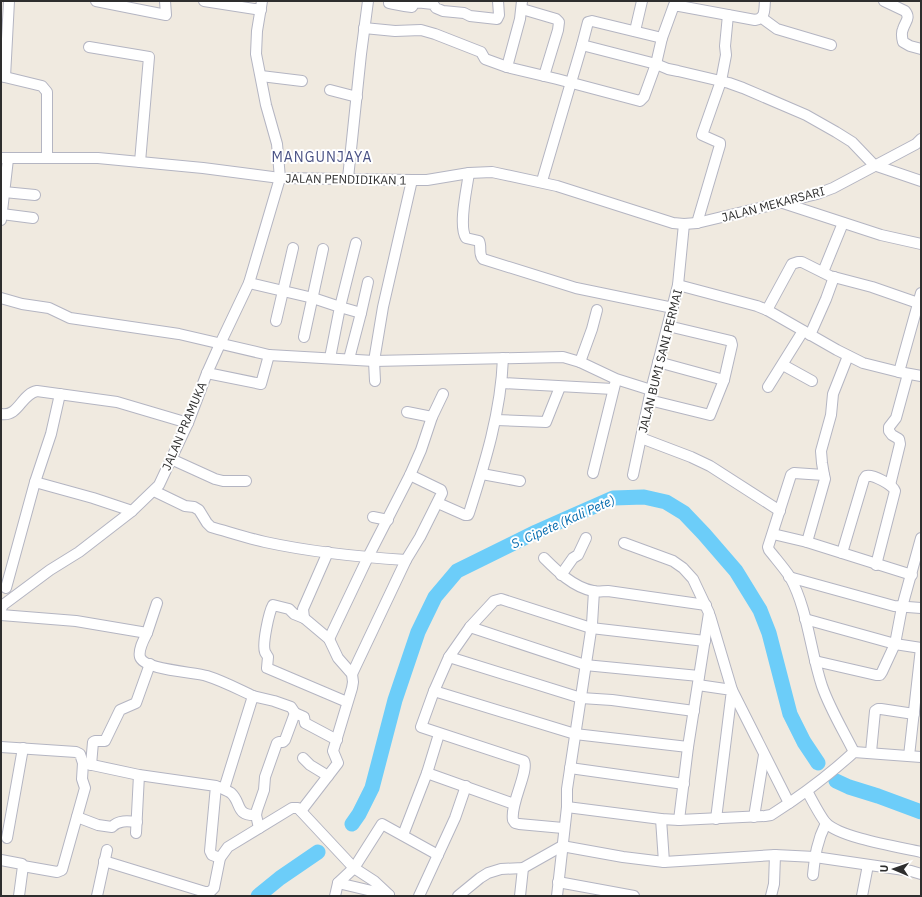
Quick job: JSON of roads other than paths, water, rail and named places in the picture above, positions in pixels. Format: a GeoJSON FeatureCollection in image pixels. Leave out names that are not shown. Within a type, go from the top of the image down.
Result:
{"type":"FeatureCollection","features":[{"type":"Feature","properties":{"kind":"street"},"geometry":{"type":"LineString","coordinates":[[9,1],[3,76],[42,86],[47,92],[47,158]]}},
{"type":"Feature","properties":{"kind":"street"},"geometry":{"type":"LineString","coordinates":[[96,1],[166,15],[165,1]]}},
{"type":"Feature","properties":{"kind":"street"},"geometry":{"type":"LineString","coordinates":[[204,1],[261,6],[257,31],[256,54],[266,105],[277,144],[280,178]]}},
{"type":"Feature","properties":{"kind":"street"},"geometry":{"type":"LineString","coordinates":[[348,178],[368,1]]}},
{"type":"Feature","properties":{"kind":"street"},"geometry":{"type":"LineString","coordinates":[[388,1],[389,3],[408,7],[412,7],[415,2],[433,4],[436,8],[442,11],[497,19],[499,15],[498,1]]}},
{"type":"Feature","properties":{"kind":"street"},"geometry":{"type":"LineString","coordinates":[[635,31],[642,1]]}},
{"type":"Feature","properties":{"kind":"street"},"geometry":{"type":"LineString","coordinates":[[762,18],[765,1]]}},
{"type":"Feature","properties":{"kind":"street"},"geometry":{"type":"LineString","coordinates":[[884,1],[905,11],[908,14],[903,29],[903,42],[921,49]]}},
{"type":"Feature","properties":{"kind":"street"},"geometry":{"type":"LineString","coordinates":[[507,68],[522,5],[558,22],[558,30],[544,76]]}},
{"type":"Feature","properties":{"kind":"street"},"geometry":{"type":"LineString","coordinates":[[364,28],[395,31],[421,30],[481,52],[485,59],[507,68],[640,101],[644,97],[656,64],[662,38],[674,5],[756,20],[762,18]]}},
{"type":"Feature","properties":{"kind":"street"},"geometry":{"type":"LineString","coordinates":[[697,223],[720,145],[720,143],[702,135],[721,81],[726,55],[725,46],[728,14]]}},
{"type":"Feature","properties":{"kind":"street"},"geometry":{"type":"LineString","coordinates":[[762,18],[777,29],[831,45]]}},
{"type":"Feature","properties":{"kind":"street"},"geometry":{"type":"LineString","coordinates":[[542,181],[587,24],[590,21],[662,38]]}},
{"type":"Feature","properties":{"kind":"street"},"geometry":{"type":"LineString","coordinates":[[582,45],[743,88],[806,115],[852,142],[874,165],[921,181]]}},
{"type":"Feature","properties":{"kind":"street"},"geometry":{"type":"LineString","coordinates":[[89,47],[149,57],[140,162]]}},
{"type":"Feature","properties":{"kind":"street"},"geometry":{"type":"LineString","coordinates":[[261,76],[302,81]]}},
{"type":"Feature","properties":{"kind":"street"},"geometry":{"type":"LineString","coordinates":[[330,90],[357,97]]}},
{"type":"Feature","properties":{"kind":"street","name":"JALAN MEKARSARI"},"geometry":{"type":"LineString","coordinates":[[684,224],[697,223],[817,194],[833,188],[916,144],[921,139]]}},
{"type":"Feature","properties":{"kind":"street","name":"JALAN PENDIDIKAN 1"},"geometry":{"type":"LineString","coordinates":[[4,159],[98,158],[280,178],[427,180],[469,173],[492,172],[542,181],[673,223],[684,224]]}},
{"type":"Feature","properties":{"kind":"street"},"geometry":{"type":"LineString","coordinates":[[4,159],[2,217],[33,218]]}},
{"type":"Feature","properties":{"kind":"street"},"geometry":{"type":"LineString","coordinates":[[469,173],[463,218],[464,236],[466,238],[479,241],[481,245],[480,254],[483,259],[576,288],[673,308]]}},
{"type":"Feature","properties":{"kind":"street","name":"JALAN PRAMUKA"},"geometry":{"type":"LineString","coordinates":[[1,609],[3,605],[50,570],[79,552],[132,511],[159,485],[188,422],[207,373],[249,283],[280,178]]}},
{"type":"Feature","properties":{"kind":"street"},"geometry":{"type":"LineString","coordinates":[[375,381],[374,361],[382,307],[412,180]]}},
{"type":"Feature","properties":{"kind":"street"},"geometry":{"type":"LineString","coordinates":[[4,192],[35,195]]}},
{"type":"Feature","properties":{"kind":"street"},"geometry":{"type":"LineString","coordinates":[[783,203],[880,235],[921,244]]}},
{"type":"Feature","properties":{"kind":"street"},"geometry":{"type":"LineString","coordinates":[[823,272],[843,223]]}},
{"type":"Feature","properties":{"kind":"street","name":"JALAN BUMI SANI PERMAI"},"geometry":{"type":"LineString","coordinates":[[684,224],[678,285],[651,390],[641,438],[710,466],[780,511]]}},
{"type":"Feature","properties":{"kind":"street"},"geometry":{"type":"LineString","coordinates":[[330,358],[340,307],[356,243]]}},
{"type":"Feature","properties":{"kind":"street"},"geometry":{"type":"LineString","coordinates":[[276,321],[293,248]]}},
{"type":"Feature","properties":{"kind":"street"},"geometry":{"type":"LineString","coordinates":[[304,338],[323,250]]}},
{"type":"Feature","properties":{"kind":"street"},"geometry":{"type":"LineString","coordinates":[[767,310],[792,264],[798,262],[802,262],[834,277],[920,298],[917,320],[903,373],[896,418],[889,427],[889,431],[892,435],[899,439],[900,444],[890,485]]}},
{"type":"Feature","properties":{"kind":"street"},"geometry":{"type":"LineString","coordinates":[[768,387],[782,365],[807,333],[826,299],[834,277]]}},
{"type":"Feature","properties":{"kind":"street"},"geometry":{"type":"LineString","coordinates":[[349,359],[362,314],[368,282]]}},
{"type":"Feature","properties":{"kind":"street"},"geometry":{"type":"LineString","coordinates":[[249,283],[313,298],[362,314]]}},
{"type":"Feature","properties":{"kind":"street"},"geometry":{"type":"LineString","coordinates":[[678,285],[747,303],[767,310],[863,363],[921,376]]}},
{"type":"Feature","properties":{"kind":"street"},"geometry":{"type":"LineString","coordinates":[[1,298],[22,304],[49,308],[70,318],[154,330],[269,355],[374,361],[563,357],[580,362],[616,378],[651,390]]}},
{"type":"Feature","properties":{"kind":"street"},"geometry":{"type":"LineString","coordinates":[[580,362],[597,310]]}},
{"type":"Feature","properties":{"kind":"street"},"geometry":{"type":"LineString","coordinates":[[649,400],[709,415],[711,414],[724,380],[732,345],[731,341],[668,326]]}},
{"type":"Feature","properties":{"kind":"street"},"geometry":{"type":"LineString","coordinates":[[207,373],[261,384],[269,355]]}},
{"type":"Feature","properties":{"kind":"street"},"geometry":{"type":"LineString","coordinates":[[808,542],[825,479],[822,463],[822,452],[831,415],[833,394],[848,356]]}},
{"type":"Feature","properties":{"kind":"street"},"geometry":{"type":"LineString","coordinates":[[438,503],[468,515],[482,474],[496,420],[502,383],[503,358]]}},
{"type":"Feature","properties":{"kind":"street"},"geometry":{"type":"LineString","coordinates":[[658,362],[724,380]]}},
{"type":"Feature","properties":{"kind":"street"},"geometry":{"type":"LineString","coordinates":[[782,365],[812,381]]}},
{"type":"Feature","properties":{"kind":"street"},"geometry":{"type":"LineString","coordinates":[[593,474],[616,378]]}},
{"type":"Feature","properties":{"kind":"street"},"geometry":{"type":"LineString","coordinates":[[502,383],[613,389]]}},
{"type":"Feature","properties":{"kind":"street"},"geometry":{"type":"LineString","coordinates":[[496,420],[546,422],[560,386]]}},
{"type":"Feature","properties":{"kind":"street"},"geometry":{"type":"LineString","coordinates":[[1,414],[9,414],[14,412],[30,393],[34,392],[117,402],[188,422]]}},
{"type":"Feature","properties":{"kind":"street"},"geometry":{"type":"LineString","coordinates":[[22,592],[3,587],[51,434],[60,394]]}},
{"type":"Feature","properties":{"kind":"street"},"geometry":{"type":"LineString","coordinates":[[328,639],[410,475],[442,394]]}},
{"type":"Feature","properties":{"kind":"street"},"geometry":{"type":"LineString","coordinates":[[406,412],[432,417]]}},
{"type":"Feature","properties":{"kind":"street"},"geometry":{"type":"LineString","coordinates":[[633,476],[641,438]]}},
{"type":"Feature","properties":{"kind":"street"},"geometry":{"type":"LineString","coordinates":[[171,460],[215,479],[223,481],[246,481]]}},
{"type":"Feature","properties":{"kind":"street"},"geometry":{"type":"LineString","coordinates":[[824,475],[797,472],[792,473],[769,543],[769,550],[789,577],[800,603],[822,686],[832,710],[854,752]]}},
{"type":"Feature","properties":{"kind":"street"},"geometry":{"type":"LineString","coordinates":[[482,474],[520,482]]}},
{"type":"Feature","properties":{"kind":"street"},"geometry":{"type":"LineString","coordinates":[[301,811],[338,762],[334,751],[343,724],[347,702],[352,688],[352,674],[406,560],[438,503],[442,492],[441,490],[410,475]]}},
{"type":"Feature","properties":{"kind":"street"},"geometry":{"type":"LineString","coordinates":[[842,553],[864,479],[866,476],[872,476],[895,489],[895,494],[876,565]]}},
{"type":"Feature","properties":{"kind":"street"},"geometry":{"type":"LineString","coordinates":[[35,482],[93,498],[132,511]]}},
{"type":"Feature","properties":{"kind":"street"},"geometry":{"type":"LineString","coordinates":[[154,491],[185,506],[194,507],[199,510],[211,527],[264,542],[328,552],[406,560]]}},
{"type":"Feature","properties":{"kind":"street"},"geometry":{"type":"LineString","coordinates":[[374,517],[388,520]]}},
{"type":"Feature","properties":{"kind":"street"},"geometry":{"type":"LineString","coordinates":[[773,534],[808,542],[876,565],[912,575]]}},
{"type":"Feature","properties":{"kind":"street"},"geometry":{"type":"LineString","coordinates":[[561,575],[572,559],[578,555],[586,538]]}},
{"type":"Feature","properties":{"kind":"street"},"geometry":{"type":"LineString","coordinates":[[815,661],[880,675],[895,644],[902,607],[921,538]]}},
{"type":"Feature","properties":{"kind":"street"},"geometry":{"type":"LineString","coordinates":[[624,543],[673,561],[683,568],[693,579],[708,609],[732,690],[789,803]]}},
{"type":"Feature","properties":{"kind":"street"},"geometry":{"type":"LineString","coordinates":[[304,618],[304,609],[328,552]]}},
{"type":"Feature","properties":{"kind":"street"},"geometry":{"type":"LineString","coordinates":[[544,558],[561,575],[578,585],[594,591],[608,591],[708,609]]}},
{"type":"Feature","properties":{"kind":"street"},"geometry":{"type":"LineString","coordinates":[[789,577],[894,606],[921,608]]}},
{"type":"Feature","properties":{"kind":"street"},"geometry":{"type":"LineString","coordinates":[[556,896],[563,828],[567,807],[567,789],[591,628],[594,591]]}},
{"type":"Feature","properties":{"kind":"street"},"geometry":{"type":"LineString","coordinates":[[563,828],[515,823],[512,816],[525,767],[524,761],[421,728],[434,691],[450,657],[470,627],[494,600],[501,599],[591,628],[705,641]]}},
{"type":"Feature","properties":{"kind":"street"},"geometry":{"type":"LineString","coordinates":[[157,603],[140,656],[144,662],[165,669],[206,675],[253,696],[291,707],[295,713],[304,717],[305,723],[337,740]]}},
{"type":"Feature","properties":{"kind":"street"},"geometry":{"type":"LineString","coordinates":[[347,702],[267,668],[268,657],[265,651],[265,639],[272,606],[274,605],[289,609],[294,614],[304,618],[328,639],[338,658],[352,674]]}},
{"type":"Feature","properties":{"kind":"street"},"geometry":{"type":"LineString","coordinates":[[679,820],[688,747],[705,641],[708,609]]}},
{"type":"Feature","properties":{"kind":"street"},"geometry":{"type":"LineString","coordinates":[[1,615],[76,621],[147,633]]}},
{"type":"Feature","properties":{"kind":"street"},"geometry":{"type":"LineString","coordinates":[[805,619],[895,644],[921,648],[909,756]]}},
{"type":"Feature","properties":{"kind":"street"},"geometry":{"type":"LineString","coordinates":[[470,627],[585,665],[699,680],[732,690]]}},
{"type":"Feature","properties":{"kind":"street"},"geometry":{"type":"LineString","coordinates":[[450,657],[581,698],[612,700],[694,711]]}},
{"type":"Feature","properties":{"kind":"street"},"geometry":{"type":"LineString","coordinates":[[1,860],[22,864],[23,866],[60,872],[85,788],[82,779],[93,742],[105,741],[120,710],[136,703],[150,664]]}},
{"type":"Feature","properties":{"kind":"street"},"geometry":{"type":"LineString","coordinates":[[716,819],[732,690]]}},
{"type":"Feature","properties":{"kind":"street"},"geometry":{"type":"LineString","coordinates":[[434,691],[575,734],[688,747]]}},
{"type":"Feature","properties":{"kind":"street"},"geometry":{"type":"LineString","coordinates":[[220,858],[212,855],[210,851],[220,788],[253,696]]}},
{"type":"Feature","properties":{"kind":"street"},"geometry":{"type":"LineString","coordinates":[[871,752],[875,711],[881,709],[914,714]]}},
{"type":"Feature","properties":{"kind":"street"},"geometry":{"type":"LineString","coordinates":[[259,828],[256,810],[264,790],[265,777],[277,743],[286,740],[295,713]]}},
{"type":"Feature","properties":{"kind":"street"},"geometry":{"type":"LineString","coordinates":[[403,835],[427,774],[439,734]]}},
{"type":"Feature","properties":{"kind":"street"},"geometry":{"type":"LineString","coordinates":[[1,747],[76,752],[80,754],[87,764],[139,775],[220,788],[233,796],[238,807],[243,813],[256,815]]}},
{"type":"Feature","properties":{"kind":"street"},"geometry":{"type":"LineString","coordinates":[[7,838],[23,748]]}},
{"type":"Feature","properties":{"kind":"street"},"geometry":{"type":"LineString","coordinates":[[567,807],[679,820],[771,815],[807,791],[837,768],[854,752],[871,752],[921,757]]}},
{"type":"Feature","properties":{"kind":"street"},"geometry":{"type":"LineString","coordinates":[[754,817],[764,755]]}},
{"type":"Feature","properties":{"kind":"street"},"geometry":{"type":"LineString","coordinates":[[303,758],[310,765],[328,776]]}},
{"type":"Feature","properties":{"kind":"street"},"geometry":{"type":"LineString","coordinates":[[570,768],[684,784]]}},
{"type":"Feature","properties":{"kind":"street"},"geometry":{"type":"LineString","coordinates":[[427,774],[466,786],[514,804]]}},
{"type":"Feature","properties":{"kind":"street"},"geometry":{"type":"LineString","coordinates":[[136,833],[139,775]]}},
{"type":"Feature","properties":{"kind":"street"},"geometry":{"type":"LineString","coordinates":[[419,896],[442,849],[466,786]]}},
{"type":"Feature","properties":{"kind":"street"},"geometry":{"type":"LineString","coordinates":[[807,791],[826,823],[839,831],[864,839],[921,852]]}},
{"type":"Feature","properties":{"kind":"street"},"geometry":{"type":"LineString","coordinates":[[104,861],[205,894],[214,888],[220,858],[228,847],[292,808],[298,808],[354,868],[374,881],[392,896]]}},
{"type":"Feature","properties":{"kind":"street"},"geometry":{"type":"LineString","coordinates":[[77,817],[112,827],[115,823],[126,821],[137,822]]}},
{"type":"Feature","properties":{"kind":"street"},"geometry":{"type":"LineString","coordinates":[[661,819],[664,862]]}},
{"type":"Feature","properties":{"kind":"street"},"geometry":{"type":"LineString","coordinates":[[813,876],[816,850],[820,835],[826,823]]}},
{"type":"Feature","properties":{"kind":"street"},"geometry":{"type":"LineString","coordinates":[[335,896],[338,884],[354,868],[382,824],[438,855]]}},
{"type":"Feature","properties":{"kind":"street"},"geometry":{"type":"LineString","coordinates":[[458,896],[488,873],[523,868],[562,846],[623,857],[664,862],[775,855],[815,857],[868,864],[921,874]]}},
{"type":"Feature","properties":{"kind":"street"},"geometry":{"type":"LineString","coordinates":[[97,896],[107,850]]}},
{"type":"Feature","properties":{"kind":"street"},"geometry":{"type":"LineString","coordinates":[[771,896],[774,884],[775,855]]}},
{"type":"Feature","properties":{"kind":"street"},"geometry":{"type":"LineString","coordinates":[[862,896],[868,864]]}},
{"type":"Feature","properties":{"kind":"street"},"geometry":{"type":"LineString","coordinates":[[19,896],[23,866]]}},
{"type":"Feature","properties":{"kind":"street"},"geometry":{"type":"LineString","coordinates":[[520,896],[523,868]]}},
{"type":"Feature","properties":{"kind":"street"},"geometry":{"type":"LineString","coordinates":[[558,882],[634,896]]}},
{"type":"Feature","properties":{"kind":"street"},"geometry":{"type":"LineString","coordinates":[[338,884],[392,896]]}},
{"type":"Feature","properties":{"kind":"waterway","name":"S. Cipete (Kali Pete)"},"geometry":{"type":"LineString","coordinates":[[352,824],[359,814],[372,788],[395,700],[418,632],[435,597],[457,571],[536,532],[613,498],[644,497],[666,502],[684,513],[736,571],[760,610],[769,633],[790,714],[804,742],[818,763]]}},
{"type":"Feature","properties":{"kind":"waterway","name":"S. Cipete (Kali Pete)"},"geometry":{"type":"LineString","coordinates":[[836,781],[921,812]]}},
{"type":"Feature","properties":{"kind":"waterway","name":"S. Cipete (Kali Pete)"},"geometry":{"type":"LineString","coordinates":[[258,896],[280,878],[318,852]]}},
{"type":"Feature","properties":{"kind":"district","name":"MANGUNJAYA"},"geometry":{"type":"Point","coordinates":[322,157]}}]}
